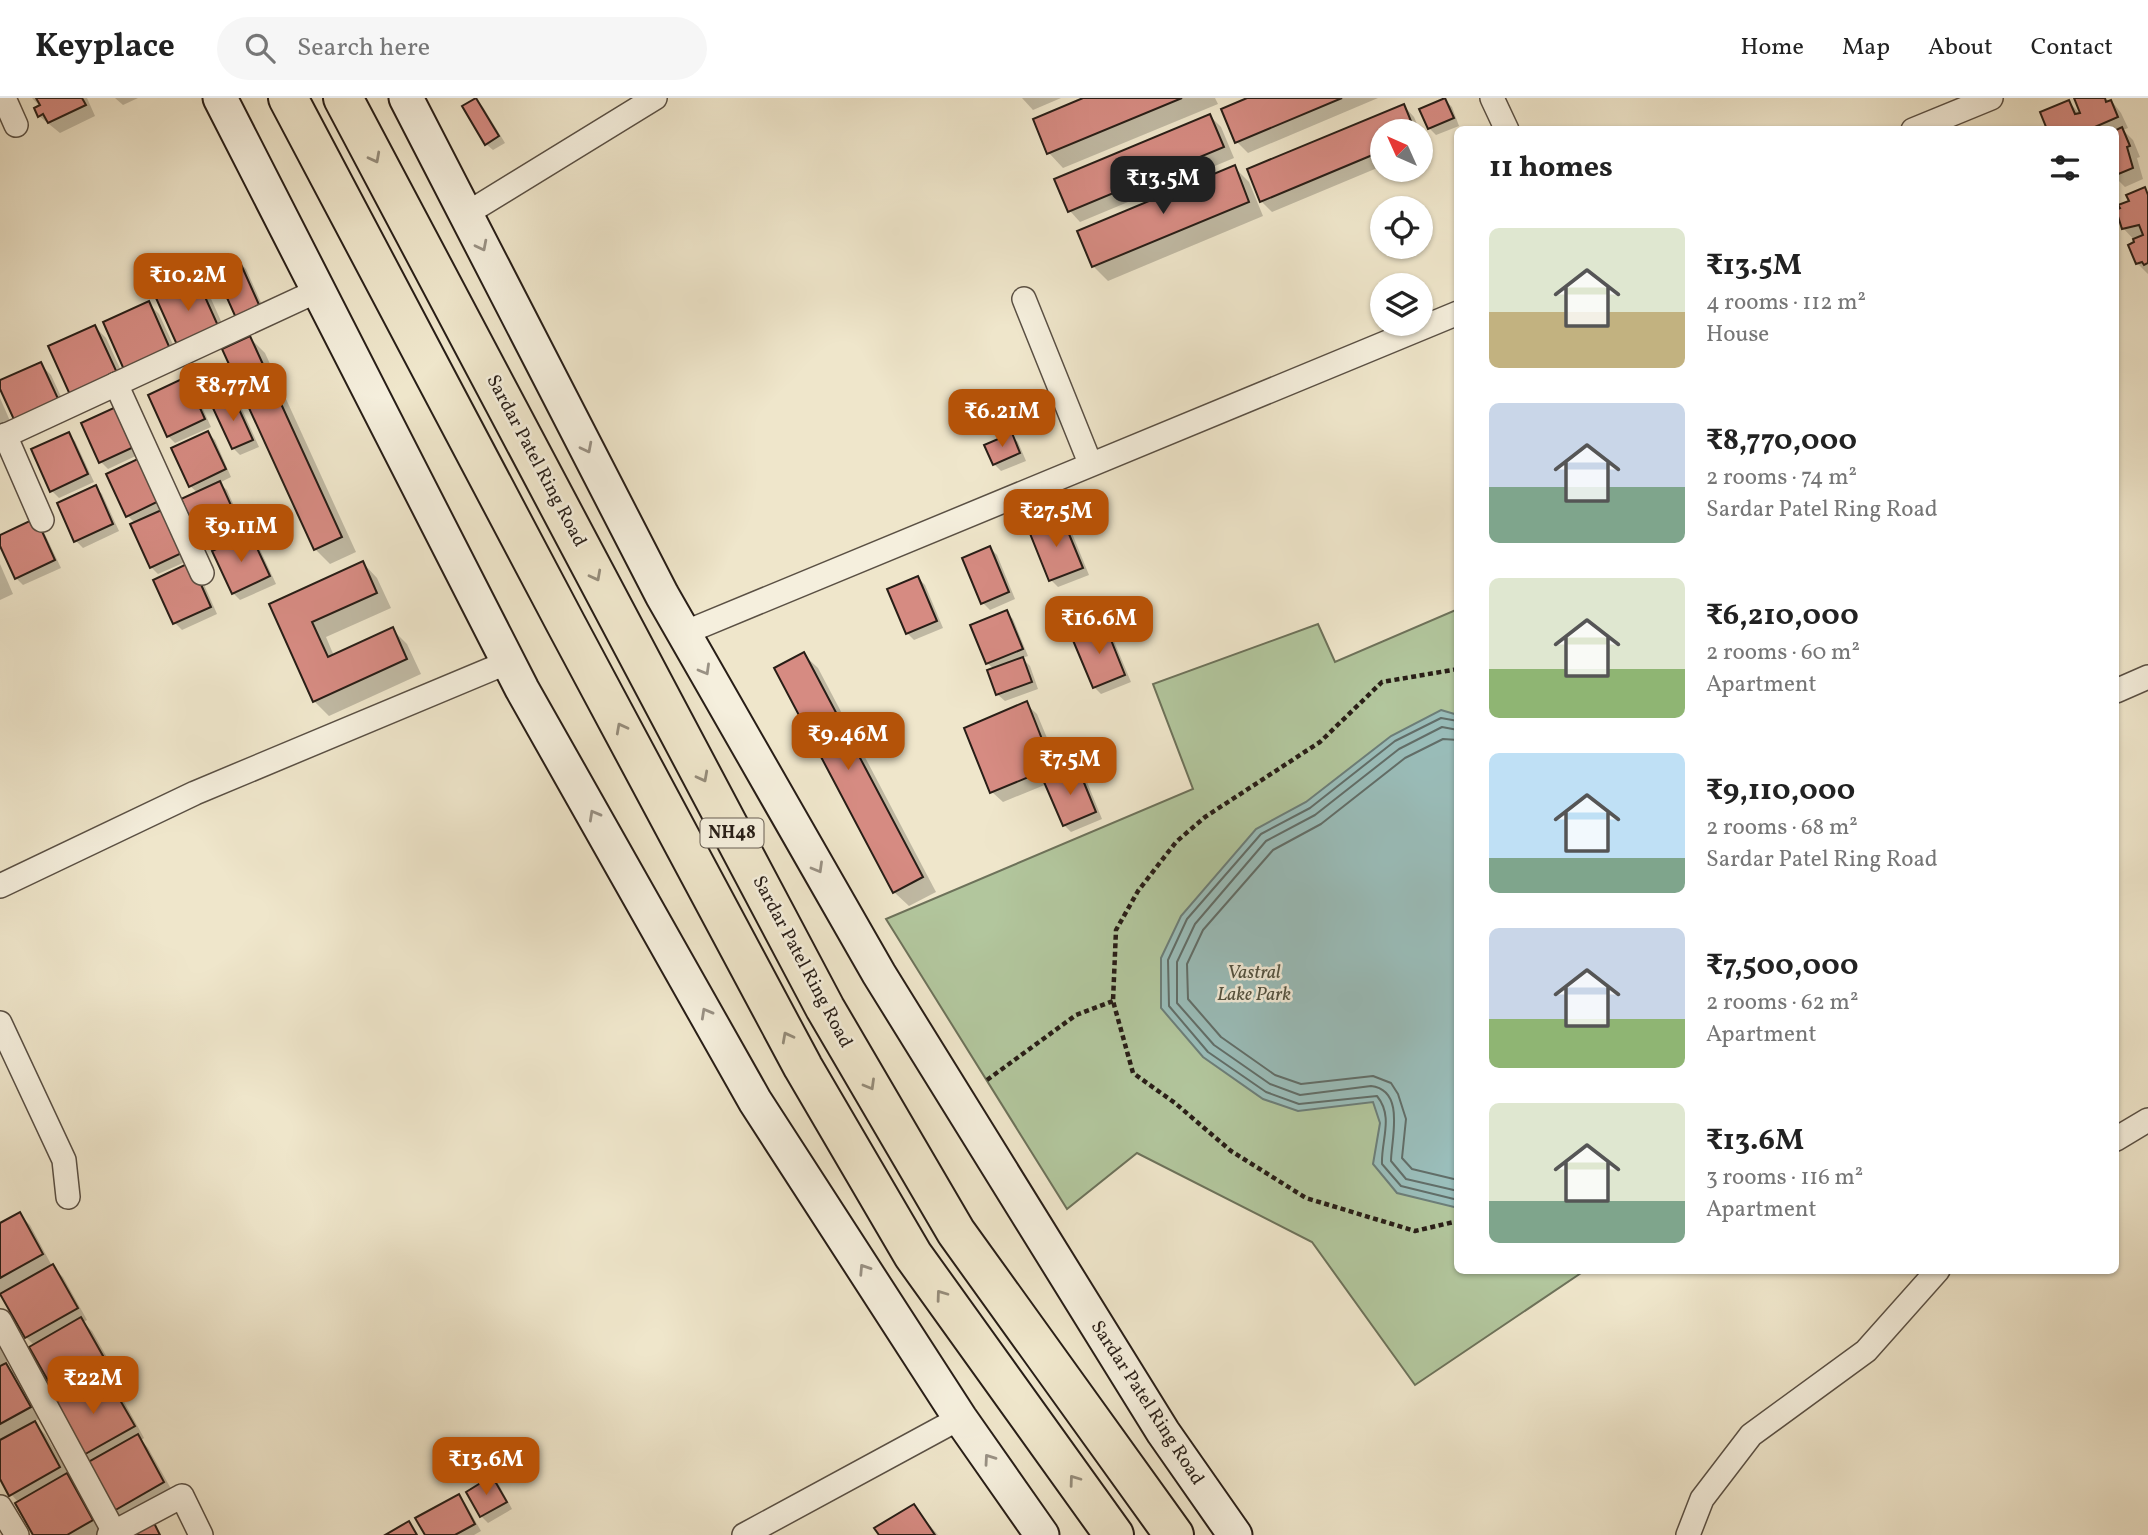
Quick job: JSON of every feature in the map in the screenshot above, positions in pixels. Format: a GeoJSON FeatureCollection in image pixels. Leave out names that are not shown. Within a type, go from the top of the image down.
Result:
{"type":"FeatureCollection","features":[{"type":"Feature","properties":{"kind":"highway","name":"NH48"},"geometry":{"type":"LineString","coordinates":[[288,98],[565,624],[803,1067],[913,1255],[1114,1535]]}},
{"type":"Feature","properties":{"kind":"highway","name":"Sardar Patel Ring Road"},"geometry":{"type":"LineString","coordinates":[[344,98],[825,1007],[956,1232],[1174,1535]]}},
{"type":"Feature","properties":{"kind":"street"},"geometry":{"type":"LineString","coordinates":[[4,98],[16,125]]}},
{"type":"Feature","properties":{"kind":"street"},"geometry":{"type":"LineString","coordinates":[[220,98],[508,662],[755,1101],[960,1418],[1042,1535]]}},
{"type":"Feature","properties":{"kind":"street","name":"Sardar Patel Ring Road"},"geometry":{"type":"LineString","coordinates":[[406,98],[684,633],[879,974],[1163,1432],[1235,1535]]}},
{"type":"Feature","properties":{"kind":"street"},"geometry":{"type":"LineString","coordinates":[[466,214],[655,98]]}},
{"type":"Feature","properties":{"kind":"street"},"geometry":{"type":"LineString","coordinates":[[1492,98],[1505,126]]}},
{"type":"Feature","properties":{"kind":"street"},"geometry":{"type":"LineString","coordinates":[[1923,126],[1991,98]]}},
{"type":"Feature","properties":{"kind":"street"},"geometry":{"type":"LineString","coordinates":[[42,520],[3,437],[319,290]]}},
{"type":"Feature","properties":{"kind":"street"},"geometry":{"type":"LineString","coordinates":[[1024,299],[1090,464]]}},
{"type":"Feature","properties":{"kind":"street"},"geometry":{"type":"LineString","coordinates":[[684,633],[1454,315]]}},
{"type":"Feature","properties":{"kind":"street"},"geometry":{"type":"LineString","coordinates":[[116,384],[202,573]]}},
{"type":"Feature","properties":{"kind":"street"},"geometry":{"type":"LineString","coordinates":[[0,886],[195,793],[508,662]]}},
{"type":"Feature","properties":{"kind":"street"},"geometry":{"type":"LineString","coordinates":[[2119,690],[2148,677]]}},
{"type":"Feature","properties":{"kind":"street"},"geometry":{"type":"LineString","coordinates":[[0,1023],[64,1160],[68,1197]]}},
{"type":"Feature","properties":{"kind":"street"},"geometry":{"type":"LineString","coordinates":[[2119,1137],[2148,1120]]}},
{"type":"Feature","properties":{"kind":"street"},"geometry":{"type":"LineString","coordinates":[[1688,1535],[1702,1499],[1751,1435],[1866,1351],[1934,1274]]}},
{"type":"Feature","properties":{"kind":"street"},"geometry":{"type":"LineString","coordinates":[[0,1321],[112,1534],[182,1496],[201,1535]]}},
{"type":"Feature","properties":{"kind":"street"},"geometry":{"type":"LineString","coordinates":[[744,1535],[960,1418]]}},
{"type":"Feature","properties":{"kind":"street"},"geometry":{"type":"LineString","coordinates":[[0,1507],[17,1535]]}},
{"type":"Feature","properties":{"kind":"path"},"geometry":{"type":"LineString","coordinates":[[1454,669],[1382,682],[1320,742],[1205,817],[1176,842],[1138,891],[1116,930],[1112,1001],[1133,1073],[1175,1103],[1230,1151],[1306,1198],[1415,1231],[1454,1222]]}},
{"type":"Feature","properties":{"kind":"path"},"geometry":{"type":"LineString","coordinates":[[987,1080],[1076,1015],[1112,1001]]}},
{"type":"Feature","properties":{"kind":"green space","name":"Vastral Lake Park"},"geometry":{"type":"Polygon","coordinates":[[[1454,611],[1454,1274],[1580,1274],[1415,1385],[1312,1242],[1137,1153],[1067,1209],[886,919],[1193,789],[1153,684],[1318,624],[1335,662],[1454,611]]]}},
{"type":"Feature","properties":{"kind":"water"},"geometry":{"type":"Polygon","coordinates":[[[1441,710],[1454,714],[1454,1207],[1397,1193],[1373,1164],[1380,1123],[1373,1102],[1298,1111],[1263,1099],[1203,1057],[1161,1008],[1161,958],[1181,916],[1256,829],[1306,802],[1391,736],[1441,710]]]}},
{"type":"Feature","properties":{"kind":"building"},"geometry":{"type":"Polygon","coordinates":[[[36,98],[82,98],[86,105],[48,123],[43,114],[38,117],[34,108],[40,105],[36,98]]]}},
{"type":"Feature","properties":{"kind":"building"},"geometry":{"type":"Polygon","coordinates":[[[476,98],[499,136],[485,145],[462,106],[476,98]]]}},
{"type":"Feature","properties":{"kind":"building"},"geometry":{"type":"Polygon","coordinates":[[[1083,98],[1182,98],[1047,154],[1033,119],[1083,98]]]}},
{"type":"Feature","properties":{"kind":"building"},"geometry":{"type":"Polygon","coordinates":[[[1247,98],[1342,98],[1235,143],[1221,109],[1247,98]]]}},
{"type":"Feature","properties":{"kind":"building"},"geometry":{"type":"Polygon","coordinates":[[[1445,98],[1454,118],[1433,127],[1433,119],[1424,119],[1419,109],[1445,98]]]}},
{"type":"Feature","properties":{"kind":"building"},"geometry":{"type":"Polygon","coordinates":[[[2074,98],[2105,98],[2106,102],[2111,100],[2118,117],[2097,126],[2046,126],[2040,112],[2069,100],[2075,114],[2080,113],[2074,98]]]}},
{"type":"Feature","properties":{"kind":"building"},"geometry":{"type":"Polygon","coordinates":[[[1404,104],[1410,119],[1370,119],[1370,156],[1260,202],[1247,169],[1404,104]]]}},
{"type":"Feature","properties":{"kind":"building"},"geometry":{"type":"Polygon","coordinates":[[[1210,114],[1224,147],[1068,212],[1054,179],[1210,114]]]}},
{"type":"Feature","properties":{"kind":"building"},"geometry":{"type":"Polygon","coordinates":[[[2122,127],[2130,146],[2127,147],[2133,168],[2119,174],[2119,128],[2122,127]]]}},
{"type":"Feature","properties":{"kind":"building"},"geometry":{"type":"Polygon","coordinates":[[[1235,165],[1249,202],[1092,267],[1077,231],[1235,165]]]}},
{"type":"Feature","properties":{"kind":"building"},"geometry":{"type":"Polygon","coordinates":[[[2145,187],[2148,195],[2148,263],[2144,265],[2142,262],[2136,264],[2128,245],[2134,242],[2133,239],[2143,235],[2139,225],[2122,229],[2119,220],[2119,205],[2129,201],[2126,195],[2145,187]]]}},
{"type":"Feature","properties":{"kind":"building"},"geometry":{"type":"Polygon","coordinates":[[[239,260],[260,307],[236,318],[215,271],[239,260]]]}},
{"type":"Feature","properties":{"kind":"building"},"geometry":{"type":"Polygon","coordinates":[[[197,279],[219,328],[178,347],[156,298],[197,279]]]}},
{"type":"Feature","properties":{"kind":"building"},"geometry":{"type":"Polygon","coordinates":[[[149,301],[171,351],[125,372],[103,322],[149,301]]]}},
{"type":"Feature","properties":{"kind":"building"},"geometry":{"type":"Polygon","coordinates":[[[95,325],[118,375],[71,397],[48,346],[95,325]]]}},
{"type":"Feature","properties":{"kind":"building"},"geometry":{"type":"Polygon","coordinates":[[[250,336],[342,537],[314,550],[222,349],[250,336]]]}},
{"type":"Feature","properties":{"kind":"building"},"geometry":{"type":"Polygon","coordinates":[[[41,362],[60,403],[16,424],[0,389],[0,380],[41,362]]]}},
{"type":"Feature","properties":{"kind":"building"},"geometry":{"type":"Polygon","coordinates":[[[186,377],[205,419],[167,437],[148,395],[186,377]]]}},
{"type":"Feature","properties":{"kind":"building"},"geometry":{"type":"Polygon","coordinates":[[[233,396],[253,440],[232,449],[212,406],[233,396]]]}},
{"type":"Feature","properties":{"kind":"building"},"geometry":{"type":"Polygon","coordinates":[[[118,406],[136,446],[99,463],[81,423],[118,406]]]}},
{"type":"Feature","properties":{"kind":"building"},"geometry":{"type":"Polygon","coordinates":[[[208,431],[226,469],[189,487],[171,448],[208,431]]]}},
{"type":"Feature","properties":{"kind":"building"},"geometry":{"type":"Polygon","coordinates":[[[69,432],[88,474],[50,492],[31,449],[69,432]]]}},
{"type":"Feature","properties":{"kind":"building"},"geometry":{"type":"Polygon","coordinates":[[[1012,433],[1020,453],[993,465],[984,445],[1012,433]]]}},
{"type":"Feature","properties":{"kind":"building"},"geometry":{"type":"Polygon","coordinates":[[[144,456],[163,499],[126,517],[106,474],[144,456]]]}},
{"type":"Feature","properties":{"kind":"building"},"geometry":{"type":"Polygon","coordinates":[[[220,481],[239,523],[200,541],[181,499],[220,481]]]}},
{"type":"Feature","properties":{"kind":"building"},"geometry":{"type":"Polygon","coordinates":[[[96,485],[113,524],[74,542],[57,503],[96,485]]]}},
{"type":"Feature","properties":{"kind":"building"},"geometry":{"type":"Polygon","coordinates":[[[166,508],[186,551],[150,568],[130,524],[166,508]]]}},
{"type":"Feature","properties":{"kind":"building"},"geometry":{"type":"Polygon","coordinates":[[[1062,517],[1083,568],[1049,581],[1029,531],[1062,517]]]}},
{"type":"Feature","properties":{"kind":"building"},"geometry":{"type":"Polygon","coordinates":[[[36,518],[55,560],[15,579],[0,546],[0,535],[36,518]]]}},
{"type":"Feature","properties":{"kind":"building"},"geometry":{"type":"Polygon","coordinates":[[[250,533],[270,576],[232,594],[212,551],[250,533]]]}},
{"type":"Feature","properties":{"kind":"building"},"geometry":{"type":"Polygon","coordinates":[[[990,546],[1009,592],[981,604],[962,558],[990,546]]]}},
{"type":"Feature","properties":{"kind":"building"},"geometry":{"type":"Polygon","coordinates":[[[363,561],[377,593],[312,622],[328,657],[393,627],[407,659],[313,702],[269,604],[363,561]]]}},
{"type":"Feature","properties":{"kind":"building"},"geometry":{"type":"Polygon","coordinates":[[[191,562],[211,607],[173,624],[153,580],[191,562]]]}},
{"type":"Feature","properties":{"kind":"building"},"geometry":{"type":"Polygon","coordinates":[[[918,576],[937,621],[906,634],[887,589],[918,576]]]}},
{"type":"Feature","properties":{"kind":"building"},"geometry":{"type":"Polygon","coordinates":[[[1007,610],[1023,649],[986,664],[970,625],[1007,610]]]}},
{"type":"Feature","properties":{"kind":"building"},"geometry":{"type":"Polygon","coordinates":[[[1105,625],[1125,675],[1093,688],[1072,638],[1105,625]]]}},
{"type":"Feature","properties":{"kind":"building"},"geometry":{"type":"Polygon","coordinates":[[[804,652],[923,877],[893,893],[774,668],[804,652]]]}},
{"type":"Feature","properties":{"kind":"building"},"geometry":{"type":"Polygon","coordinates":[[[1023,657],[1032,682],[996,695],[987,670],[1023,657]]]}},
{"type":"Feature","properties":{"kind":"building"},"geometry":{"type":"Polygon","coordinates":[[[1027,701],[1053,767],[990,793],[964,728],[1027,701]]]}},
{"type":"Feature","properties":{"kind":"building"},"geometry":{"type":"Polygon","coordinates":[[[1078,768],[1096,812],[1063,826],[1044,782],[1078,768]]]}},
{"type":"Feature","properties":{"kind":"building"},"geometry":{"type":"Polygon","coordinates":[[[20,1212],[43,1254],[0,1278],[0,1223],[20,1212]]]}},
{"type":"Feature","properties":{"kind":"building"},"geometry":{"type":"Polygon","coordinates":[[[53,1264],[78,1308],[25,1338],[0,1294],[53,1264]]]}},
{"type":"Feature","properties":{"kind":"building"},"geometry":{"type":"Polygon","coordinates":[[[81,1317],[107,1363],[55,1393],[29,1347],[81,1317]]]}},
{"type":"Feature","properties":{"kind":"building"},"geometry":{"type":"Polygon","coordinates":[[[6,1363],[31,1407],[0,1424],[0,1366],[6,1363]]]}},
{"type":"Feature","properties":{"kind":"building"},"geometry":{"type":"Polygon","coordinates":[[[105,1374],[135,1426],[80,1457],[51,1405],[105,1374]]]}},
{"type":"Feature","properties":{"kind":"building"},"geometry":{"type":"Polygon","coordinates":[[[35,1421],[60,1467],[9,1496],[0,1479],[0,1440],[35,1421]]]}},
{"type":"Feature","properties":{"kind":"building"},"geometry":{"type":"Polygon","coordinates":[[[138,1434],[164,1482],[112,1512],[85,1464],[138,1434]]]}},
{"type":"Feature","properties":{"kind":"building"},"geometry":{"type":"Polygon","coordinates":[[[67,1473],[93,1520],[67,1535],[33,1535],[15,1503],[67,1473]]]}},
{"type":"Feature","properties":{"kind":"building"},"geometry":{"type":"Polygon","coordinates":[[[492,1476],[507,1502],[480,1517],[466,1492],[492,1476]]]}},
{"type":"Feature","properties":{"kind":"building"},"geometry":{"type":"Polygon","coordinates":[[[459,1494],[475,1524],[455,1535],[425,1535],[415,1518],[459,1494]]]}},
{"type":"Feature","properties":{"kind":"building"},"geometry":{"type":"Polygon","coordinates":[[[914,1504],[935,1535],[879,1535],[874,1528],[914,1504]]]}},
{"type":"Feature","properties":{"kind":"building"},"geometry":{"type":"Polygon","coordinates":[[[153,1521],[160,1535],[129,1535],[153,1521]]]}},
{"type":"Feature","properties":{"kind":"building"},"geometry":{"type":"Polygon","coordinates":[[[409,1521],[417,1535],[385,1535],[409,1521]]]}}]}
